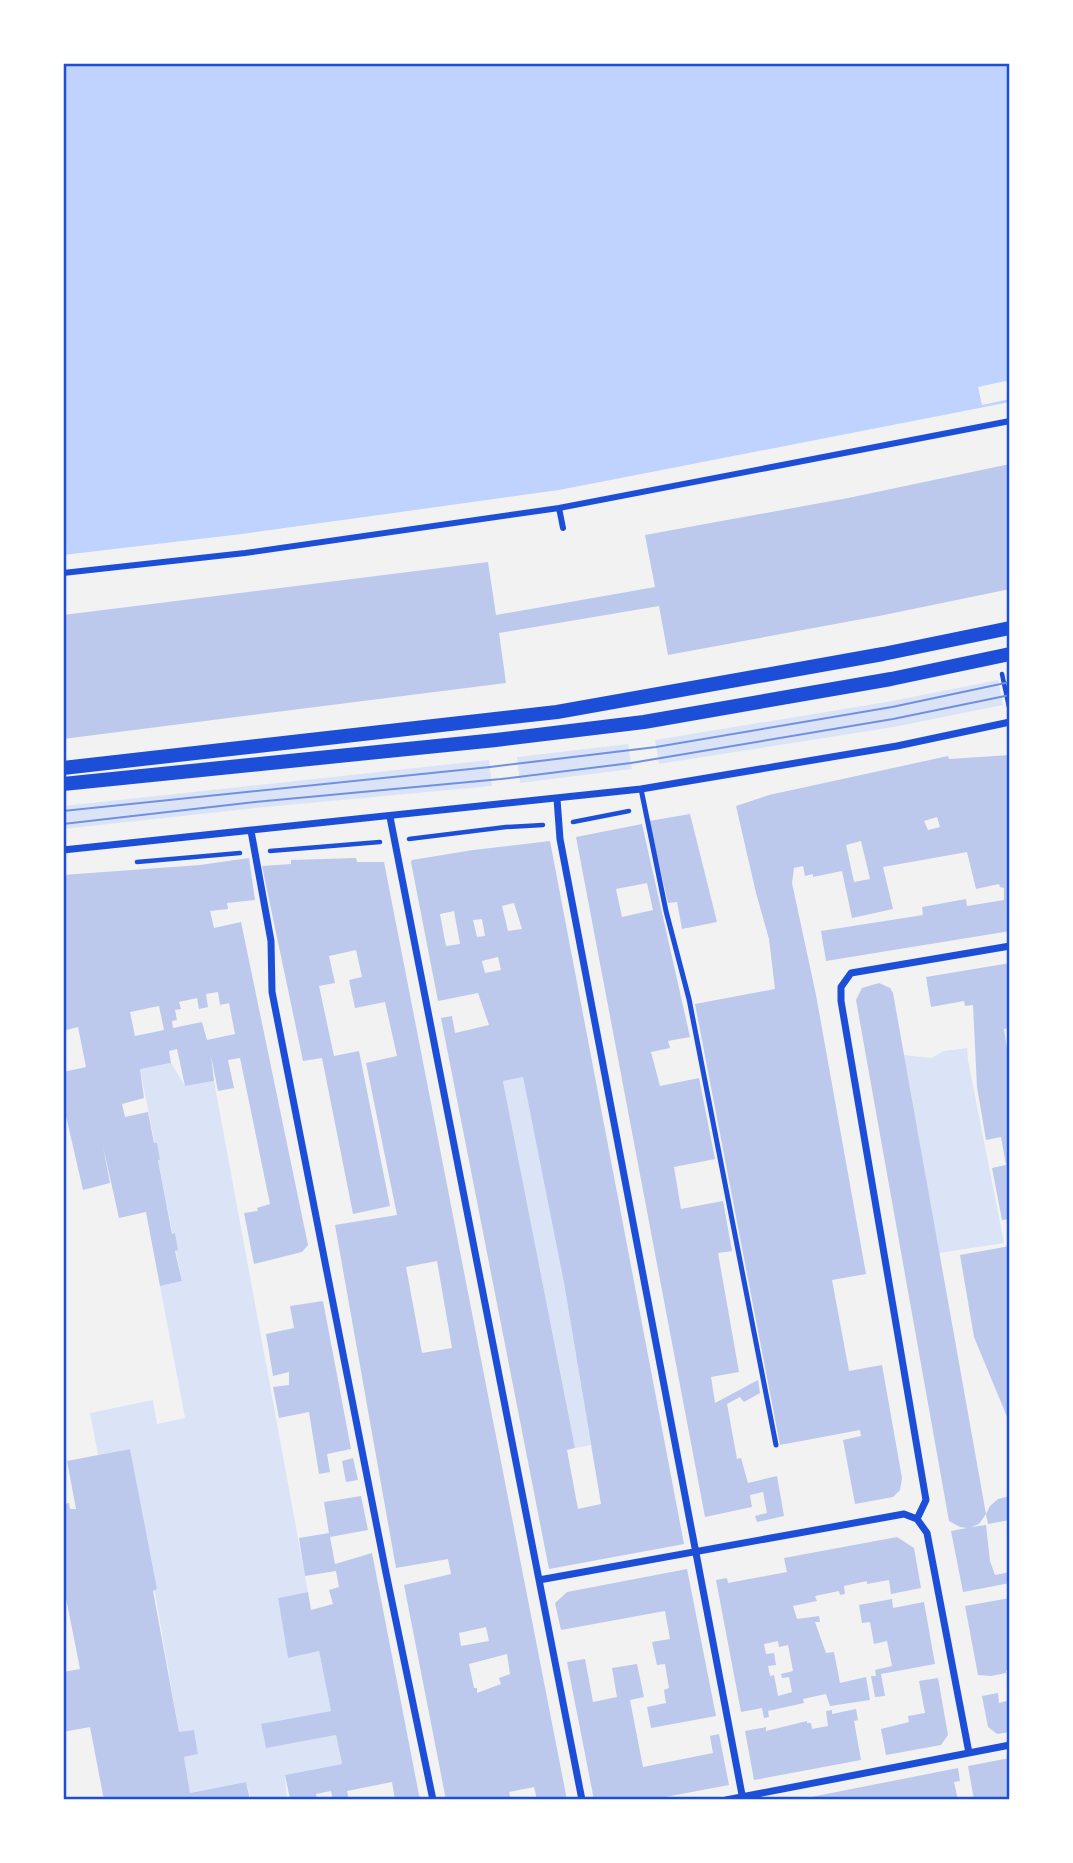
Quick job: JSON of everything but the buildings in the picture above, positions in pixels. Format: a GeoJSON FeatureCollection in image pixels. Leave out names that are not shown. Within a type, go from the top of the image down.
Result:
{"type":"FeatureCollection","features":[{"type":"Feature","properties":{"kind":"main road"},"geometry":{"type":"LineString","coordinates":[[63,768],[556,712],[883,654],[1010,628]]}},
{"type":"Feature","properties":{"kind":"main road"},"geometry":{"type":"LineString","coordinates":[[63,784],[644,722],[891,679],[1010,654]]}},
{"type":"Feature","properties":{"kind":"street"},"geometry":{"type":"LineString","coordinates":[[63,573],[245,553],[559,508],[1010,421]]}},
{"type":"Feature","properties":{"kind":"street"},"geometry":{"type":"LineString","coordinates":[[559,508],[563,528]]}},
{"type":"Feature","properties":{"kind":"street"},"geometry":{"type":"LineString","coordinates":[[63,850],[641,789],[897,747],[1010,723]]}},
{"type":"Feature","properties":{"kind":"street"},"geometry":{"type":"LineString","coordinates":[[557,799],[560,839],[743,1798]]}},
{"type":"Feature","properties":{"kind":"street"},"geometry":{"type":"LineString","coordinates":[[390,817],[582,1800]]}},
{"type":"Feature","properties":{"kind":"street"},"geometry":{"type":"LineString","coordinates":[[251,831],[271,941],[272,992],[433,1800]]}},
{"type":"Feature","properties":{"kind":"street"},"geometry":{"type":"LineString","coordinates":[[917,1519],[926,1500],[841,1001],[841,987],[851,973],[1010,946]]}},
{"type":"Feature","properties":{"kind":"street"},"geometry":{"type":"LineString","coordinates":[[539,1580],[904,1514],[917,1519],[927,1533],[969,1753]]}},
{"type":"Feature","properties":{"kind":"street"},"geometry":{"type":"LineString","coordinates":[[726,1800],[1010,1745]]}},
{"type":"Feature","properties":{"kind":"lane"},"geometry":{"type":"LineString","coordinates":[[641,789],[666,911],[689,999],[776,1445]]}},
{"type":"Feature","properties":{"kind":"path"},"geometry":{"type":"LineString","coordinates":[[1009,708],[1002,671],[1010,670]]}},
{"type":"Feature","properties":{"kind":"shaded area"},"geometry":{"type":"Polygon","coordinates":[[[998,680],[1003,705],[894,727],[659,764],[655,740],[892,701],[998,680]]]}},
{"type":"Feature","properties":{"kind":"shaded area"},"geometry":{"type":"Polygon","coordinates":[[[628,744],[632,769],[520,783],[517,757],[628,744]]]}},
{"type":"Feature","properties":{"kind":"shaded area"},"geometry":{"type":"Polygon","coordinates":[[[489,760],[492,786],[63,829],[63,806],[489,760]]]}},
{"type":"Feature","properties":{"kind":"shaded area"},"geometry":{"type":"Polygon","coordinates":[[[967,1048],[1004,1243],[939,1253],[904,1055],[931,1058],[944,1051],[967,1048]]]}},
{"type":"Feature","properties":{"kind":"shaded area"},"geometry":{"type":"Polygon","coordinates":[[[171,1063],[185,1086],[214,1081],[308,1592],[278,1598],[288,1657],[319,1651],[331,1711],[261,1725],[266,1747],[336,1735],[342,1764],[285,1775],[287,1800],[251,1800],[246,1782],[190,1793],[184,1757],[198,1754],[194,1730],[179,1732],[130,1449],[98,1455],[90,1413],[153,1400],[157,1424],[185,1418],[160,1286],[182,1281],[140,1069],[171,1063]]]}},
{"type":"Feature","properties":{"kind":"shaded area"},"geometry":{"type":"Polygon","coordinates":[[[523,1077],[564,1283],[591,1445],[575,1448],[503,1081],[523,1077]]]}},
{"type":"Feature","properties":{"kind":"water"},"geometry":{"type":"Polygon","coordinates":[[[63,63],[1010,63],[1010,402],[559,490],[242,534],[63,555],[63,63]]]}},
{"type":"Feature","properties":{"kind":"pier"},"geometry":{"type":"Polygon","coordinates":[[[1010,380],[1010,399],[982,405],[978,387],[1010,380]]]}},
{"type":"Feature","properties":{"kind":"tram line"},"geometry":{"type":"LineString","coordinates":[[63,811],[656,747],[892,707],[1010,682]]}},
{"type":"Feature","properties":{"kind":"tram line"},"geometry":{"type":"LineString","coordinates":[[63,824],[631,763],[893,719],[1010,695]]}}]}
